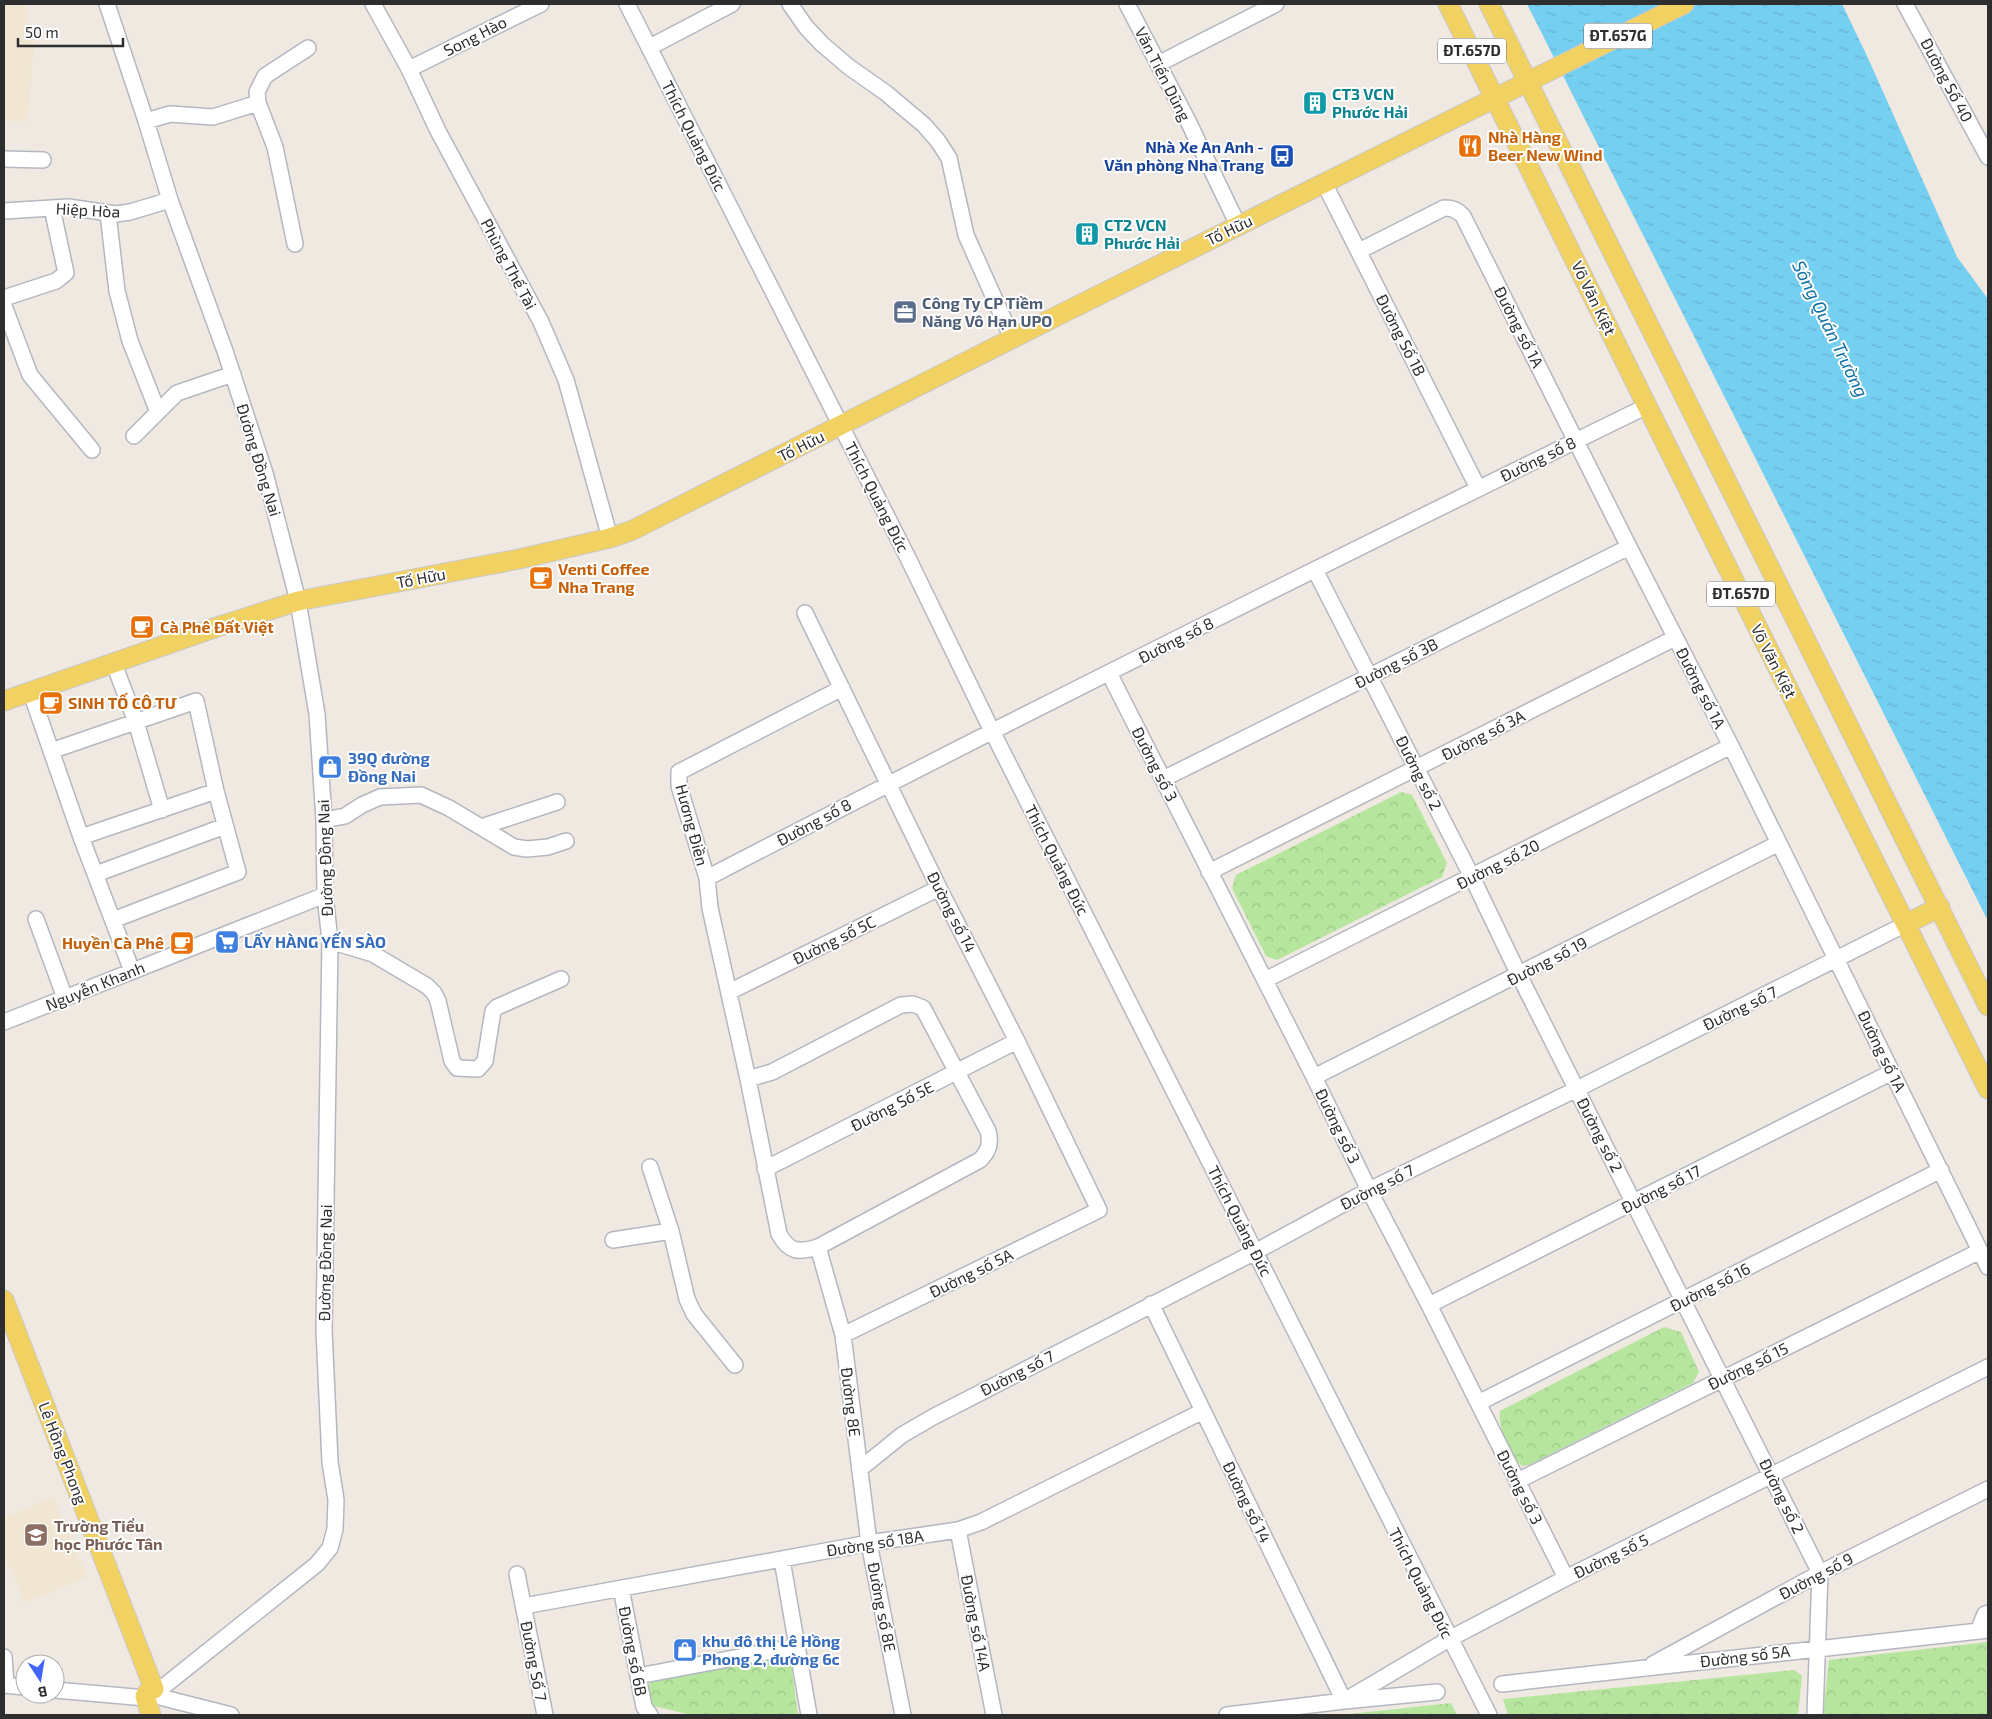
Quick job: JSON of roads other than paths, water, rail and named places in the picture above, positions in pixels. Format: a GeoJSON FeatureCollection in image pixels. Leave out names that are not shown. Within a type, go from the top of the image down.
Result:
{"type":"FeatureCollection","features":[{"type":"Feature","properties":{"kind":"main road","name":"ĐT.657D"},"geometry":{"type":"LineString","coordinates":[[1448,4],[1495,98]]}},
{"type":"Feature","properties":{"kind":"main road","name":"ĐT.657D"},"geometry":{"type":"LineString","coordinates":[[1489,4],[1988,1006]]}},
{"type":"Feature","properties":{"kind":"main road","name":"Tố Hữu"},"geometry":{"type":"LineString","coordinates":[[4,701],[217,627],[298,602],[520,559],[610,538],[633,530],[1012,338],[1684,4]]}},
{"type":"Feature","properties":{"kind":"main road","name":"Võ Văn Kiệt"},"geometry":{"type":"LineString","coordinates":[[1495,98],[1988,1089]]}},
{"type":"Feature","properties":{"kind":"main road"},"geometry":{"type":"LineString","coordinates":[[1906,924],[1940,907]]}},
{"type":"Feature","properties":{"kind":"main road","name":"Lê Hồng Phong"},"geometry":{"type":"LineString","coordinates":[[4,1300],[7,1327],[154,1700]]}},
{"type":"Feature","properties":{"kind":"street","name":"Đường Đồng Nai"},"geometry":{"type":"LineString","coordinates":[[107,4],[170,200],[265,473],[298,602],[318,714],[324,820],[325,895],[330,941],[324,1330],[330,1462],[336,1500],[335,1528],[330,1548],[317,1564],[154,1700]]}},
{"type":"Feature","properties":{"kind":"street","name":"Song Hào"},"geometry":{"type":"LineString","coordinates":[[409,70],[541,4]]}},
{"type":"Feature","properties":{"kind":"street","name":"Thích Quảng Đức"},"geometry":{"type":"LineString","coordinates":[[627,4],[907,556],[992,731],[1489,1715]]}},
{"type":"Feature","properties":{"kind":"street"},"geometry":{"type":"LineString","coordinates":[[650,48],[732,4]]}},
{"type":"Feature","properties":{"kind":"street"},"geometry":{"type":"LineString","coordinates":[[790,4],[806,27],[822,44],[849,67],[899,104],[924,125],[938,140],[949,158],[966,235],[1012,338]]}},
{"type":"Feature","properties":{"kind":"street","name":"Văn Tiến Dũng"},"geometry":{"type":"LineString","coordinates":[[1128,4],[1188,121],[1238,225]]}},
{"type":"Feature","properties":{"kind":"street"},"geometry":{"type":"LineString","coordinates":[[1158,64],[1276,4]]}},
{"type":"Feature","properties":{"kind":"street","name":"Đường Số 40"},"geometry":{"type":"LineString","coordinates":[[1906,4],[1988,157]]}},
{"type":"Feature","properties":{"kind":"street","name":"Phùng Thế Tài"},"geometry":{"type":"LineString","coordinates":[[378,5],[438,131],[541,322],[566,380],[610,538]]}},
{"type":"Feature","properties":{"kind":"street"},"geometry":{"type":"LineString","coordinates":[[295,244],[275,147],[258,103],[257,92],[265,76],[308,48]]}},
{"type":"Feature","properties":{"kind":"street"},"geometry":{"type":"LineString","coordinates":[[146,121],[170,114],[213,117],[258,103]]}},
{"type":"Feature","properties":{"kind":"street"},"geometry":{"type":"LineString","coordinates":[[4,159],[43,160]]}},
{"type":"Feature","properties":{"kind":"street","name":"Đường Số 1B"},"geometry":{"type":"LineString","coordinates":[[1324,183],[1478,488]]}},
{"type":"Feature","properties":{"kind":"street","name":"Hiệp Hòa"},"geometry":{"type":"LineString","coordinates":[[4,210],[77,208],[108,214],[130,212],[170,200]]}},
{"type":"Feature","properties":{"kind":"street"},"geometry":{"type":"LineString","coordinates":[[4,298],[56,281],[66,273],[52,208]]}},
{"type":"Feature","properties":{"kind":"street","name":"Đường số 1A"},"geometry":{"type":"LineString","coordinates":[[1359,251],[1437,211],[1451,208],[1457,210],[1463,216],[1838,960],[1988,1267]]}},
{"type":"Feature","properties":{"kind":"street"},"geometry":{"type":"LineString","coordinates":[[108,214],[116,291],[130,341],[158,412]]}},
{"type":"Feature","properties":{"kind":"street"},"geometry":{"type":"LineString","coordinates":[[4,306],[30,375],[92,450]]}},
{"type":"Feature","properties":{"kind":"street"},"geometry":{"type":"LineString","coordinates":[[134,436],[177,393],[232,374]]}},
{"type":"Feature","properties":{"kind":"street","name":"Đường số 8"},"geometry":{"type":"LineString","coordinates":[[707,878],[992,731],[1478,488],[1647,406]]}},
{"type":"Feature","properties":{"kind":"street","name":"Đường số 3B"},"geometry":{"type":"LineString","coordinates":[[1163,780],[1629,546]]}},
{"type":"Feature","properties":{"kind":"street","name":"Đường số 2"},"geometry":{"type":"LineString","coordinates":[[1315,570],[1472,877],[1519,975],[1635,1202],[1682,1300],[1820,1573],[1815,1715]]}},
{"type":"Feature","properties":{"kind":"street","name":"Đường số 14"},"geometry":{"type":"LineString","coordinates":[[805,613],[939,888],[1018,1041],[1099,1210]]}},
{"type":"Feature","properties":{"kind":"street","name":"Đường số 3A"},"geometry":{"type":"LineString","coordinates":[[1209,872],[1675,638]]}},
{"type":"Feature","properties":{"kind":"street"},"geometry":{"type":"LineString","coordinates":[[114,664],[136,722],[162,810]]}},
{"type":"Feature","properties":{"kind":"street","name":"Đường số 3"},"geometry":{"type":"LineString","coordinates":[[1109,673],[1314,1077],[1368,1190],[1429,1305],[1566,1578]]}},
{"type":"Feature","properties":{"kind":"street","name":"Hương Điền"},"geometry":{"type":"LineString","coordinates":[[818,1247],[805,1251],[793,1250],[784,1244],[779,1234],[748,1079],[710,908],[707,878],[679,786],[679,772],[842,688]]}},
{"type":"Feature","properties":{"kind":"street"},"geometry":{"type":"LineString","coordinates":[[31,693],[81,837],[132,971]]}},
{"type":"Feature","properties":{"kind":"street"},"geometry":{"type":"LineString","coordinates":[[52,751],[196,701],[216,791],[238,872],[113,920]]}},
{"type":"Feature","properties":{"kind":"street","name":"Đường số 20"},"geometry":{"type":"LineString","coordinates":[[1265,980],[1731,746]]}},
{"type":"Feature","properties":{"kind":"street"},"geometry":{"type":"LineString","coordinates":[[81,837],[216,791]]}},
{"type":"Feature","properties":{"kind":"street"},"geometry":{"type":"LineString","coordinates":[[324,820],[345,816],[362,805],[380,797],[420,795],[449,808],[514,847],[527,849],[548,847],[566,842]]}},
{"type":"Feature","properties":{"kind":"street"},"geometry":{"type":"LineString","coordinates":[[481,827],[557,802]]}},
{"type":"Feature","properties":{"kind":"street"},"geometry":{"type":"LineString","coordinates":[[96,874],[225,826]]}},
{"type":"Feature","properties":{"kind":"street","name":"Đường số 19"},"geometry":{"type":"LineString","coordinates":[[1314,1077],[1779,843]]}},
{"type":"Feature","properties":{"kind":"street","name":"Đường số 5C"},"geometry":{"type":"LineString","coordinates":[[729,992],[939,888]]}},
{"type":"Feature","properties":{"kind":"street","name":"Nguyễn Khanh"},"geometry":{"type":"LineString","coordinates":[[4,1022],[325,895]]}},
{"type":"Feature","properties":{"kind":"street"},"geometry":{"type":"LineString","coordinates":[[36,919],[65,998]]}},
{"type":"Feature","properties":{"kind":"street","name":"Đường số 7"},"geometry":{"type":"LineString","coordinates":[[860,1470],[902,1435],[933,1417],[1255,1252],[1368,1190],[1578,1089],[1838,960],[1906,924]]}},
{"type":"Feature","properties":{"kind":"street"},"geometry":{"type":"LineString","coordinates":[[330,941],[373,954],[426,986],[438,1001],[452,1062],[457,1068],[478,1068],[486,1062],[493,1011],[497,1007],[561,979]]}},
{"type":"Feature","properties":{"kind":"street"},"geometry":{"type":"LineString","coordinates":[[748,1079],[772,1072],[902,1005],[918,1005],[923,1008],[988,1131],[990,1139],[986,1154],[980,1160],[818,1247]]}},
{"type":"Feature","properties":{"kind":"street","name":"Đường Số 5E"},"geometry":{"type":"LineString","coordinates":[[765,1169],[1018,1041]]}},
{"type":"Feature","properties":{"kind":"street","name":"Đường số 17"},"geometry":{"type":"LineString","coordinates":[[1429,1305],[1892,1072]]}},
{"type":"Feature","properties":{"kind":"street"},"geometry":{"type":"LineString","coordinates":[[650,1167],[671,1231],[682,1285],[694,1314],[736,1365]]}},
{"type":"Feature","properties":{"kind":"street","name":"Đường số 16"},"geometry":{"type":"LineString","coordinates":[[1478,1403],[1941,1170]]}},
{"type":"Feature","properties":{"kind":"street","name":"Đường số 5A"},"geometry":{"type":"LineString","coordinates":[[843,1335],[1099,1210]]}},
{"type":"Feature","properties":{"kind":"street"},"geometry":{"type":"LineString","coordinates":[[613,1240],[671,1231]]}},
{"type":"Feature","properties":{"kind":"street","name":"Đường 8E"},"geometry":{"type":"LineString","coordinates":[[818,1247],[843,1335],[860,1470]]}},
{"type":"Feature","properties":{"kind":"street","name":"Đường số 15"},"geometry":{"type":"LineString","coordinates":[[1517,1481],[1980,1251]]}},
{"type":"Feature","properties":{"kind":"street","name":"Đường số 14"},"geometry":{"type":"LineString","coordinates":[[1151,1304],[1344,1701]]}},
{"type":"Feature","properties":{"kind":"street","name":"Đường số 5"},"geometry":{"type":"LineString","coordinates":[[1228,1715],[1344,1701],[1449,1639],[1566,1578],[1988,1367]]}},
{"type":"Feature","properties":{"kind":"street","name":"Đường số 18A"},"geometry":{"type":"LineString","coordinates":[[524,1606],[869,1543],[958,1530],[981,1522],[1203,1411]]}},
{"type":"Feature","properties":{"kind":"street","name":"Đường số 8E"},"geometry":{"type":"LineString","coordinates":[[860,1470],[869,1543],[903,1715]]}},
{"type":"Feature","properties":{"kind":"street","name":"Đường số 9"},"geometry":{"type":"LineString","coordinates":[[1645,1668],[1820,1573],[1988,1489]]}},
{"type":"Feature","properties":{"kind":"street","name":"Đường số 14A"},"geometry":{"type":"LineString","coordinates":[[958,1530],[994,1715]]}},
{"type":"Feature","properties":{"kind":"street"},"geometry":{"type":"LineString","coordinates":[[782,1560],[809,1715]]}},
{"type":"Feature","properties":{"kind":"street","name":"Đường Số 7"},"geometry":{"type":"LineString","coordinates":[[517,1574],[545,1715]]}},
{"type":"Feature","properties":{"kind":"street","name":"Đường số 6B"},"geometry":{"type":"LineString","coordinates":[[621,1588],[644,1707],[649,1714]]}},
{"type":"Feature","properties":{"kind":"street"},"geometry":{"type":"LineString","coordinates":[[1983,1630],[1985,1614],[1988,1613]]}},
{"type":"Feature","properties":{"kind":"street","name":"Đường số 5A"},"geometry":{"type":"LineString","coordinates":[[1502,1684],[1818,1647],[1983,1630]]}},
{"type":"Feature","properties":{"kind":"street"},"geometry":{"type":"LineString","coordinates":[[638,1676],[798,1646]]}},
{"type":"Feature","properties":{"kind":"street"},"geometry":{"type":"LineString","coordinates":[[4,1657],[5,1685]]}},
{"type":"Feature","properties":{"kind":"street"},"geometry":{"type":"LineString","coordinates":[[65,1691],[154,1700],[231,1715]]}},
{"type":"Feature","properties":{"kind":"street"},"geometry":{"type":"LineString","coordinates":[[1344,1701],[1437,1692]]}},
{"type":"Feature","properties":{"kind":"water","name":"Sông Quán Trường"},"geometry":{"type":"Polygon","coordinates":[[[1527,4],[1842,4],[1957,257],[1988,299],[1988,921],[1527,4]]]}},
{"type":"Feature","properties":{"kind":"place","name":"CT3 VCN Phước Hải"},"geometry":{"type":"Point","coordinates":[1315,103]}},
{"type":"Feature","properties":{"kind":"place","name":"Nhà Hàng Beer New Wind"},"geometry":{"type":"Point","coordinates":[1470,146]}},
{"type":"Feature","properties":{"kind":"place","name":"Nhà Xe An Anh - Văn phòng Nha Trang"},"geometry":{"type":"Point","coordinates":[1282,156]}},
{"type":"Feature","properties":{"kind":"place","name":"CT2 VCN Phước Hải"},"geometry":{"type":"Point","coordinates":[1087,234]}},
{"type":"Feature","properties":{"kind":"place","name":"Công Ty CP Tiềm Năng Vô Hạn UPO"},"geometry":{"type":"Point","coordinates":[905,312]}},
{"type":"Feature","properties":{"kind":"place","name":"Venti Coffee Nha Trang"},"geometry":{"type":"Point","coordinates":[541,578]}},
{"type":"Feature","properties":{"kind":"place","name":"Cà Phê Đất Việt"},"geometry":{"type":"Point","coordinates":[142,627]}},
{"type":"Feature","properties":{"kind":"place","name":"SINH TỐ CÔ TƯ"},"geometry":{"type":"Point","coordinates":[51,703]}},
{"type":"Feature","properties":{"kind":"place","name":"39Q đường Đồng Nai"},"geometry":{"type":"Point","coordinates":[330,767]}},
{"type":"Feature","properties":{"kind":"place","name":"LẤY HÀNG YẾN SÀO"},"geometry":{"type":"Point","coordinates":[227,942]}},
{"type":"Feature","properties":{"kind":"place","name":"Huyền Cà Phê"},"geometry":{"type":"Point","coordinates":[182,943]}},
{"type":"Feature","properties":{"kind":"place","name":"Trường Tiểu học Phước Tân"},"geometry":{"type":"Point","coordinates":[36,1535]}},
{"type":"Feature","properties":{"kind":"place","name":"khu đô thị Lê Hồng Phong 2, đường 6c"},"geometry":{"type":"Point","coordinates":[685,1650]}}]}
